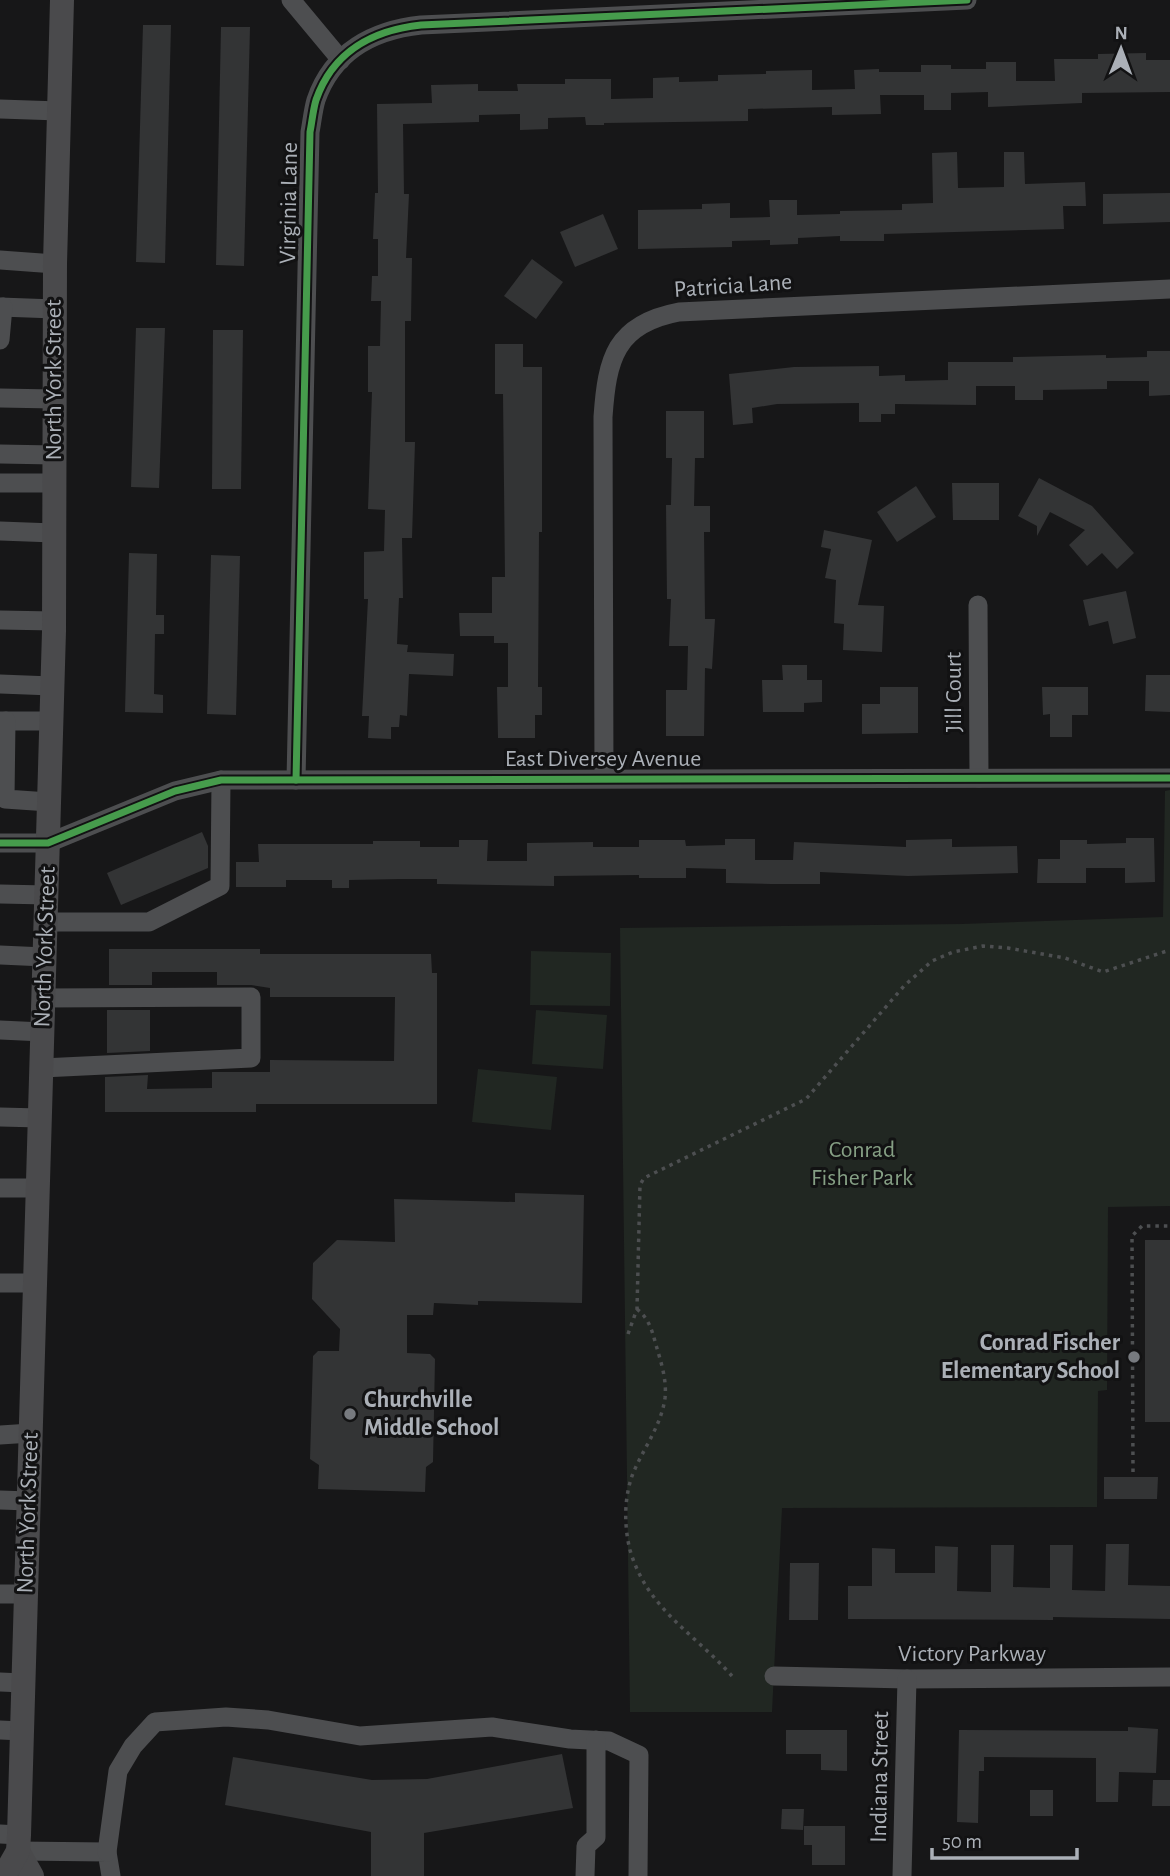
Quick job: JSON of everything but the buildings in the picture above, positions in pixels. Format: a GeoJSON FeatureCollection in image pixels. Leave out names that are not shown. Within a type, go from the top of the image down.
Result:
{"type":"FeatureCollection","features":[{"type":"Feature","properties":{"kind":"main road","name":"North York Street"},"geometry":{"type":"LineString","coordinates":[[4,1876],[12,1840],[12,1683],[26,1594],[29,1501],[54,621],[55,264],[62,0]]}},
{"type":"Feature","properties":{"kind":"main road"},"geometry":{"type":"LineString","coordinates":[[12,1840],[32,1876]]}},
{"type":"Feature","properties":{"kind":"street"},"geometry":{"type":"LineString","coordinates":[[291,0],[341,60]]}},
{"type":"Feature","properties":{"kind":"street","name":"Virginia Lane"},"geometry":{"type":"LineString","coordinates":[[296,780],[310,132],[316,100],[328,76],[341,60],[357,45],[398,27],[869,2],[967,0]]}},
{"type":"Feature","properties":{"kind":"street"},"geometry":{"type":"LineString","coordinates":[[0,109],[59,111]]}},
{"type":"Feature","properties":{"kind":"street"},"geometry":{"type":"LineString","coordinates":[[0,260],[55,264]]}},
{"type":"Feature","properties":{"kind":"street","name":"Patricia Lane"},"geometry":{"type":"LineString","coordinates":[[604,778],[603,416],[610,362],[629,335],[663,315],[679,312],[1170,289]]}},
{"type":"Feature","properties":{"kind":"street"},"geometry":{"type":"LineString","coordinates":[[0,340],[2,307],[55,309]]}},
{"type":"Feature","properties":{"kind":"street"},"geometry":{"type":"LineString","coordinates":[[0,398],[54,399]]}},
{"type":"Feature","properties":{"kind":"street"},"geometry":{"type":"LineString","coordinates":[[0,454],[54,455]]}},
{"type":"Feature","properties":{"kind":"street"},"geometry":{"type":"LineString","coordinates":[[0,483],[54,483]]}},
{"type":"Feature","properties":{"kind":"street"},"geometry":{"type":"LineString","coordinates":[[0,531],[54,533]]}},
{"type":"Feature","properties":{"kind":"street","name":"Jill Court"},"geometry":{"type":"LineString","coordinates":[[978,606],[979,778]]}},
{"type":"Feature","properties":{"kind":"street"},"geometry":{"type":"LineString","coordinates":[[0,620],[54,621]]}},
{"type":"Feature","properties":{"kind":"street"},"geometry":{"type":"LineString","coordinates":[[0,684],[52,686]]}},
{"type":"Feature","properties":{"kind":"street"},"geometry":{"type":"LineString","coordinates":[[49,803],[5,799],[3,721],[51,721]]}},
{"type":"Feature","properties":{"kind":"street","name":"East Diversey Avenue"},"geometry":{"type":"LineString","coordinates":[[48,843],[175,791],[221,780],[1170,778]]}},
{"type":"Feature","properties":{"kind":"street"},"geometry":{"type":"LineString","coordinates":[[46,922],[149,922],[220,886],[221,780]]}},
{"type":"Feature","properties":{"kind":"street"},"geometry":{"type":"LineString","coordinates":[[0,843],[48,843]]}},
{"type":"Feature","properties":{"kind":"street"},"geometry":{"type":"LineString","coordinates":[[0,894],[47,895]]}},
{"type":"Feature","properties":{"kind":"street"},"geometry":{"type":"LineString","coordinates":[[0,956],[45,957]]}},
{"type":"Feature","properties":{"kind":"street"},"geometry":{"type":"LineString","coordinates":[[42,1069],[251,1058],[251,996],[44,998]]}},
{"type":"Feature","properties":{"kind":"street"},"geometry":{"type":"LineString","coordinates":[[0,1030],[43,1032]]}},
{"type":"Feature","properties":{"kind":"street"},"geometry":{"type":"LineString","coordinates":[[0,1117],[40,1118]]}},
{"type":"Feature","properties":{"kind":"street"},"geometry":{"type":"LineString","coordinates":[[0,1188],[38,1188]]}},
{"type":"Feature","properties":{"kind":"street"},"geometry":{"type":"LineString","coordinates":[[0,1283],[35,1283]]}},
{"type":"Feature","properties":{"kind":"street"},"geometry":{"type":"LineString","coordinates":[[0,1435],[31,1433]]}},
{"type":"Feature","properties":{"kind":"street"},"geometry":{"type":"LineString","coordinates":[[0,1500],[29,1501]]}},
{"type":"Feature","properties":{"kind":"street"},"geometry":{"type":"LineString","coordinates":[[0,1594],[26,1594]]}},
{"type":"Feature","properties":{"kind":"street","name":"Victory Parkway"},"geometry":{"type":"LineString","coordinates":[[774,1676],[907,1679],[1170,1677]]}},
{"type":"Feature","properties":{"kind":"street","name":"Indiana Street"},"geometry":{"type":"LineString","coordinates":[[902,1876],[907,1679]]}},
{"type":"Feature","properties":{"kind":"street"},"geometry":{"type":"LineString","coordinates":[[111,1876],[107,1852],[118,1771],[133,1746],[155,1722],[226,1717],[268,1720],[360,1736],[492,1727],[609,1741],[639,1755],[638,1876]]}},
{"type":"Feature","properties":{"kind":"street"},"geometry":{"type":"LineString","coordinates":[[586,1876],[586,1846],[596,1837],[596,1740]]}},
{"type":"Feature","properties":{"kind":"street"},"geometry":{"type":"LineString","coordinates":[[12,1840],[107,1852]]}},
{"type":"Feature","properties":{"kind":"path"},"geometry":{"type":"LineString","coordinates":[[628,1334],[637,1309],[640,1185],[645,1178],[806,1099],[883,1009],[932,961],[953,952],[983,946],[1065,957],[1103,972],[1170,950]]}},
{"type":"Feature","properties":{"kind":"path"},"geometry":{"type":"LineString","coordinates":[[1132,1472],[1132,1237],[1142,1226],[1170,1226]]}},
{"type":"Feature","properties":{"kind":"path"},"geometry":{"type":"LineString","coordinates":[[637,1309],[651,1326],[665,1377],[665,1398],[657,1426],[633,1475],[626,1500],[630,1548],[646,1589],[680,1628],[719,1661],[732,1676]]}},
{"type":"Feature","properties":{"kind":"green space","name":"Conrad Fisher Park"},"geometry":{"type":"Polygon","coordinates":[[[1170,790],[1170,1206],[1108,1207],[1107,1390],[1098,1391],[1097,1507],[782,1508],[772,1712],[630,1712],[620,928],[962,924],[1163,917],[1165,791],[1170,790]]]}},
{"type":"Feature","properties":{"kind":"green space"},"geometry":{"type":"Polygon","coordinates":[[[531,951],[611,953],[610,1006],[530,1005],[531,951]]]}},
{"type":"Feature","properties":{"kind":"green space"},"geometry":{"type":"Polygon","coordinates":[[[536,1010],[607,1015],[603,1069],[532,1064],[536,1010]]]}},
{"type":"Feature","properties":{"kind":"green space"},"geometry":{"type":"Polygon","coordinates":[[[478,1069],[557,1077],[551,1130],[472,1122],[478,1069]]]}},
{"type":"Feature","properties":{"kind":"cycle path"},"geometry":{"type":"LineString","coordinates":[[296,780],[310,132],[316,100],[333,68],[344,56],[372,38],[421,25],[967,0]]}},
{"type":"Feature","properties":{"kind":"cycle path"},"geometry":{"type":"LineString","coordinates":[[0,843],[48,843],[175,791],[221,780],[1170,778]]}},
{"type":"Feature","properties":{"kind":"place","name":"Conrad Fischer Elementary School"},"geometry":{"type":"Point","coordinates":[1134,1357]}},
{"type":"Feature","properties":{"kind":"place","name":"Churchville Middle School"},"geometry":{"type":"Point","coordinates":[350,1414]}}]}
